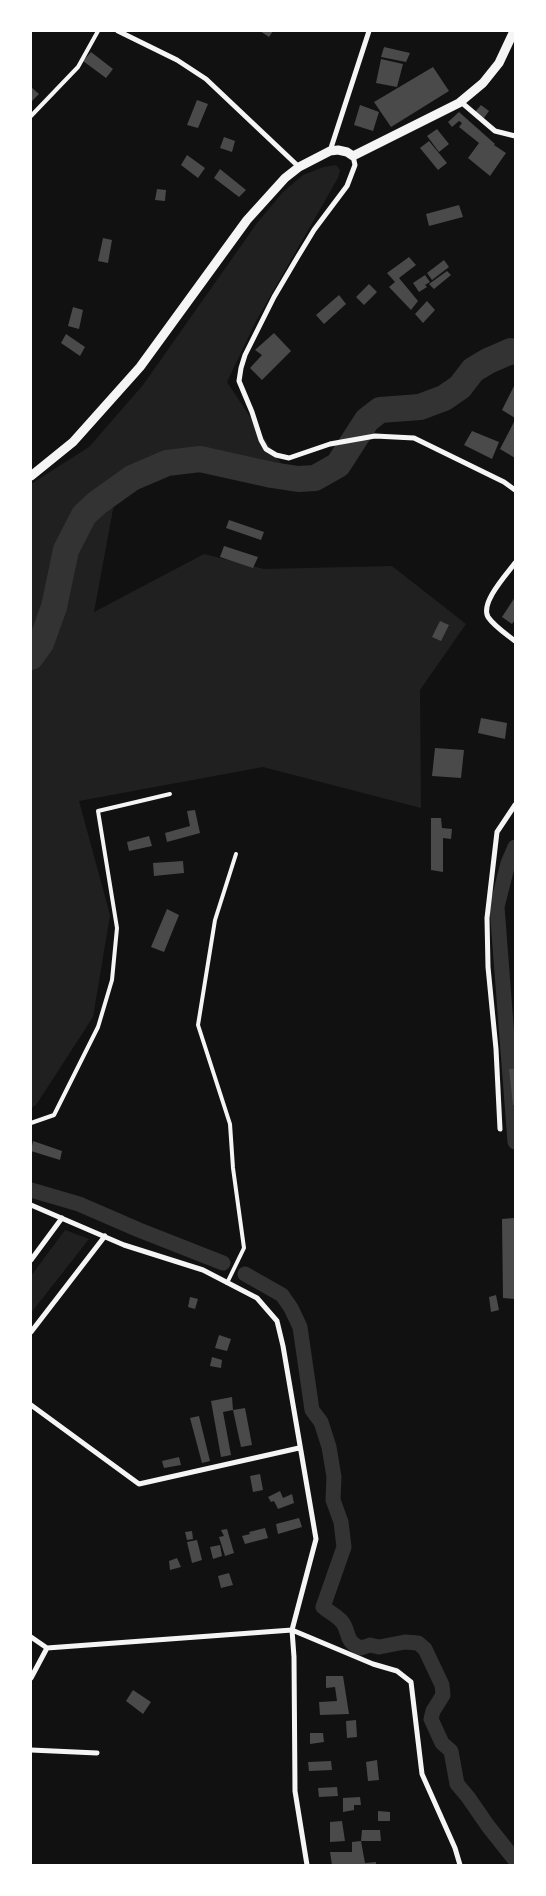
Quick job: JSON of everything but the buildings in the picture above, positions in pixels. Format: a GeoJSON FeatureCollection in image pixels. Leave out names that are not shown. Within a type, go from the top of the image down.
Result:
{"type":"FeatureCollection","features":[{"type":"Feature","properties":{"kind":"street"},"geometry":{"type":"LineString","coordinates":[[118,31],[176,60],[206,79],[299,167]]}},
{"type":"Feature","properties":{"kind":"street"},"geometry":{"type":"LineString","coordinates":[[330,152],[369,31]]}},
{"type":"Feature","properties":{"kind":"street"},"geometry":{"type":"LineString","coordinates":[[353,156],[462,102],[483,83],[499,63],[514,31]]}},
{"type":"Feature","properties":{"kind":"street"},"geometry":{"type":"LineString","coordinates":[[462,102],[495,131],[515,136]]}},
{"type":"Feature","properties":{"kind":"street"},"geometry":{"type":"LineString","coordinates":[[31,476],[73,442],[140,367],[247,220],[285,178],[299,167],[338,150],[353,156],[355,165],[347,186],[314,230],[274,297],[245,355],[241,368],[239,381],[261,440],[266,449],[276,455],[289,458],[330,444],[375,436],[414,438],[504,482],[515,490]]}},
{"type":"Feature","properties":{"kind":"street"},"geometry":{"type":"LineString","coordinates":[[515,563],[489,598],[486,608],[488,617],[515,640]]}},
{"type":"Feature","properties":{"kind":"street"},"geometry":{"type":"LineString","coordinates":[[500,1129],[496,1049],[488,967],[487,918],[497,832],[515,805]]}},
{"type":"Feature","properties":{"kind":"street"},"geometry":{"type":"LineString","coordinates":[[31,1205],[124,1245],[203,1270],[256,1298],[277,1321],[283,1346],[316,1539],[292,1630],[295,1791],[307,1865]]}},
{"type":"Feature","properties":{"kind":"street"},"geometry":{"type":"LineString","coordinates":[[31,1260],[62,1218]]}},
{"type":"Feature","properties":{"kind":"street"},"geometry":{"type":"LineString","coordinates":[[31,1332],[105,1236]]}},
{"type":"Feature","properties":{"kind":"street"},"geometry":{"type":"LineString","coordinates":[[31,1405],[139,1484],[299,1448]]}},
{"type":"Feature","properties":{"kind":"street"},"geometry":{"type":"LineString","coordinates":[[31,1636],[47,1648],[292,1630],[373,1664],[397,1671],[411,1682],[422,1774],[455,1848],[460,1865]]}},
{"type":"Feature","properties":{"kind":"street"},"geometry":{"type":"LineString","coordinates":[[31,1678],[47,1648]]}},
{"type":"Feature","properties":{"kind":"street"},"geometry":{"type":"LineString","coordinates":[[31,1750],[98,1753]]}},
{"type":"Feature","properties":{"kind":"lane"},"geometry":{"type":"LineString","coordinates":[[31,116],[78,67],[98,31]]}},
{"type":"Feature","properties":{"kind":"lane"},"geometry":{"type":"LineString","coordinates":[[31,1124],[54,1116],[98,1027],[112,980],[117,928],[98,811],[170,794]]}},
{"type":"Feature","properties":{"kind":"lane"},"geometry":{"type":"LineString","coordinates":[[227,1283],[244,1248],[233,1168],[230,1124],[198,1025],[215,920],[236,854]]}},
{"type":"Feature","properties":{"kind":"shaded area"},"geometry":{"type":"Polygon","coordinates":[[[336,165],[340,170],[338,178],[256,321],[227,382],[290,477],[237,464],[211,461],[197,462],[184,464],[165,471],[114,504],[94,612],[204,554],[264,569],[392,566],[466,624],[420,690],[421,808],[263,767],[79,801],[110,915],[93,1017],[36,1105],[31,1108],[31,484],[89,447],[143,385],[257,223],[283,192],[303,175],[324,167],[336,165]]]}},
{"type":"Feature","properties":{"kind":"shaded area"},"geometry":{"type":"Polygon","coordinates":[[[65,1230],[89,1239],[31,1313],[31,1276],[65,1230]]]}},
{"type":"Feature","properties":{"kind":"waterway"},"geometry":{"type":"LineString","coordinates":[[31,657],[41,643],[54,607],[66,550],[84,515],[97,503],[132,478],[167,463],[200,459],[272,475],[298,479],[315,478],[338,465],[367,420],[380,410],[420,407],[444,398],[460,387],[473,370],[511,351],[515,352]]}},
{"type":"Feature","properties":{"kind":"waterway"},"geometry":{"type":"LineString","coordinates":[[515,847],[508,863],[497,907],[515,1142]]}},
{"type":"Feature","properties":{"kind":"waterway"},"geometry":{"type":"LineString","coordinates":[[31,1190],[79,1204],[223,1263]]}},
{"type":"Feature","properties":{"kind":"waterway"},"geometry":{"type":"LineString","coordinates":[[245,1274],[282,1295],[291,1308],[300,1327],[312,1410],[321,1422],[329,1447],[334,1477],[333,1500],[341,1522],[344,1547],[323,1607],[341,1621],[350,1640],[356,1646],[361,1648],[370,1645],[379,1647],[405,1642],[418,1643],[425,1649],[442,1685],[443,1695],[433,1711],[431,1719],[442,1743],[451,1751],[457,1784],[515,1860]]}}]}
